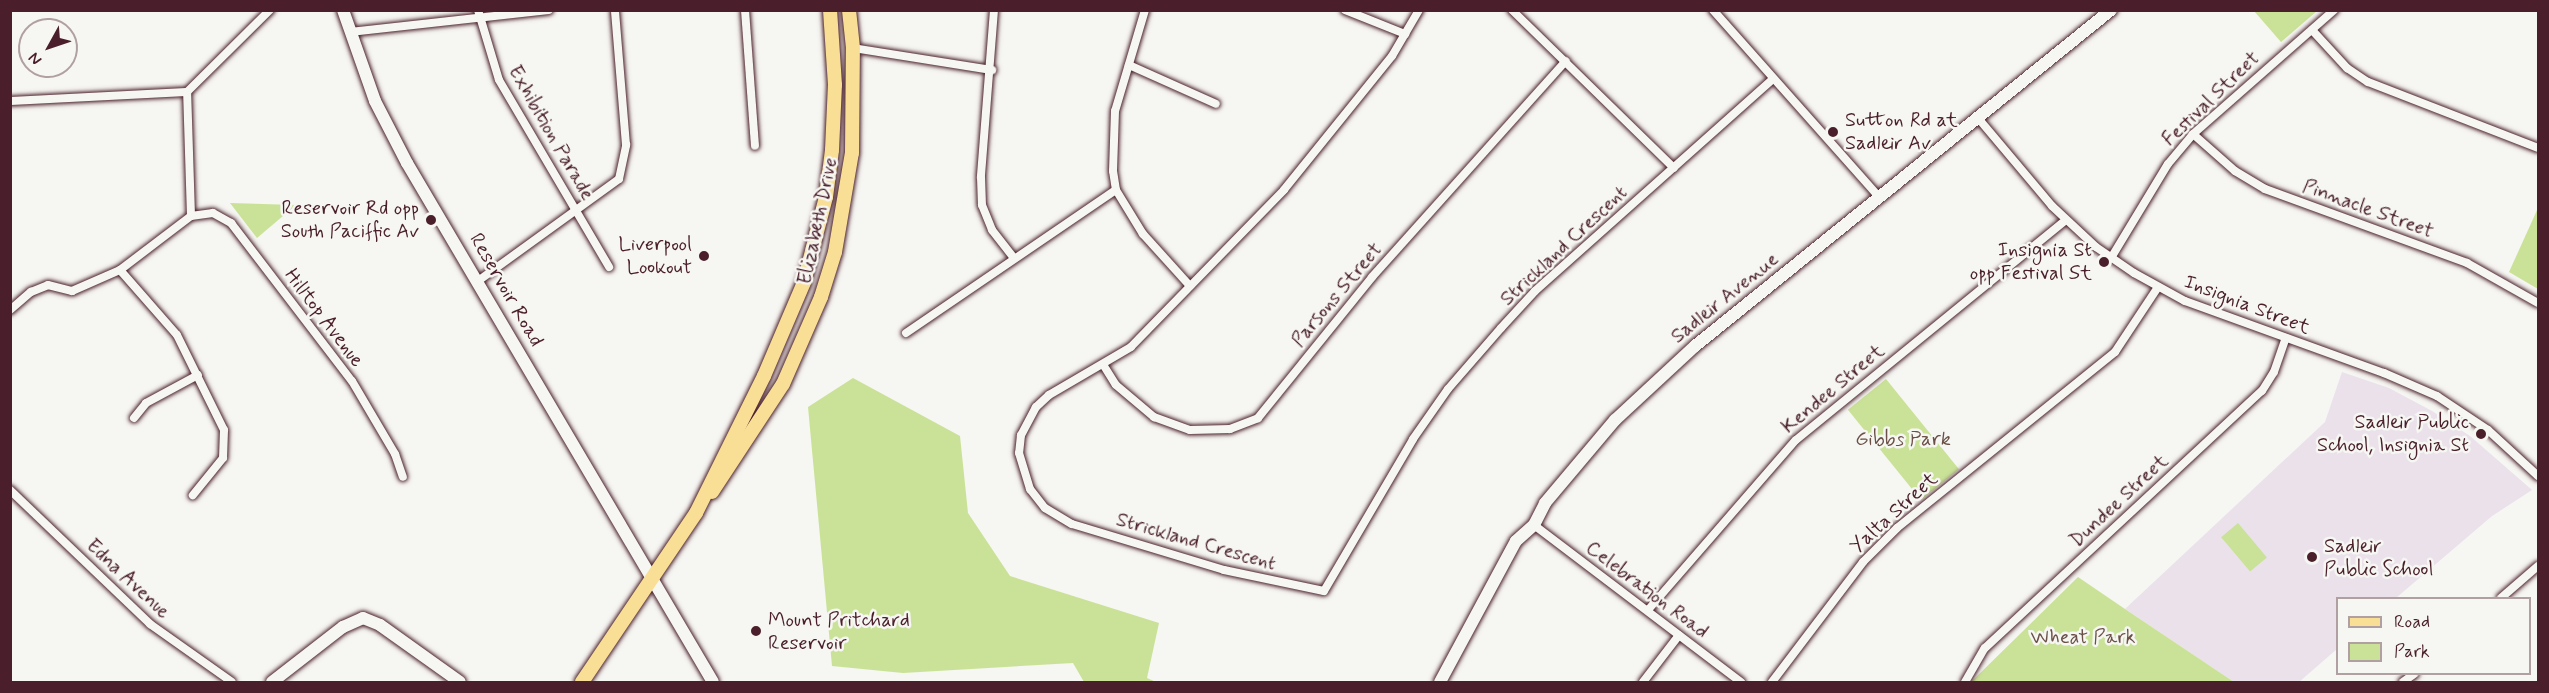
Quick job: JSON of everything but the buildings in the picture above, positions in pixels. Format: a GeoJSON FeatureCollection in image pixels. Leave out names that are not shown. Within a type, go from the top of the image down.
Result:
{"type":"FeatureCollection","features":[{"type":"Feature","properties":{"kind":"main road","name":"Elizabeth Drive"},"geometry":{"type":"LineString","coordinates":[[696,513],[785,329],[817,236],[835,119],[830,10]]}},
{"type":"Feature","properties":{"kind":"main road","name":"Elizabeth Drive"},"geometry":{"type":"LineString","coordinates":[[582,682],[653,581],[696,513],[726,475],[783,384],[821,297],[835,252],[852,153],[853,48],[849,10]]}},
{"type":"Feature","properties":{"kind":"street"},"geometry":{"type":"LineString","coordinates":[[10,101],[187,92],[270,10]]}},
{"type":"Feature","properties":{"kind":"street","name":"Reservoir Road"},"geometry":{"type":"LineString","coordinates":[[343,10],[392,134],[713,682]]}},
{"type":"Feature","properties":{"kind":"street"},"geometry":{"type":"LineString","coordinates":[[350,32],[479,14],[549,10]]}},
{"type":"Feature","properties":{"kind":"street"},"geometry":{"type":"LineString","coordinates":[[478,281],[612,187],[626,160],[615,10]]}},
{"type":"Feature","properties":{"kind":"street"},"geometry":{"type":"LineString","coordinates":[[745,10],[755,146]]}},
{"type":"Feature","properties":{"kind":"street"},"geometry":{"type":"LineString","coordinates":[[994,10],[992,70],[981,177],[982,205],[992,230],[1013,257]]}},
{"type":"Feature","properties":{"kind":"street"},"geometry":{"type":"LineString","coordinates":[[1145,10],[1115,111],[1111,142],[1116,190],[1143,234],[1190,286]]}},
{"type":"Feature","properties":{"kind":"street"},"geometry":{"type":"LineString","coordinates":[[1345,10],[1406,34]]}},
{"type":"Feature","properties":{"kind":"street","name":"Strickland Crescent"},"geometry":{"type":"LineString","coordinates":[[1419,10],[1406,34],[1284,190],[1131,347],[1104,366],[1049,395],[1036,407],[1021,435],[1019,453],[1024,476],[1045,508],[1072,524],[1224,570],[1324,591],[1407,448],[1448,389],[1535,291],[1773,78]]}},
{"type":"Feature","properties":{"kind":"street"},"geometry":{"type":"LineString","coordinates":[[1512,10],[1674,168]]}},
{"type":"Feature","properties":{"kind":"street"},"geometry":{"type":"LineString","coordinates":[[1713,10],[1879,196]]}},
{"type":"Feature","properties":{"kind":"street","name":"Sadleir Avenue"},"geometry":{"type":"LineString","coordinates":[[1440,682],[1509,552],[1534,525],[1545,503],[1574,466],[1651,385],[1879,196],[2111,10]]}},
{"type":"Feature","properties":{"kind":"street","name":"Festival Street"},"geometry":{"type":"LineString","coordinates":[[2111,258],[2168,164],[2193,134],[2334,10]]}},
{"type":"Feature","properties":{"kind":"street","name":"Exhibition Parade"},"geometry":{"type":"LineString","coordinates":[[479,14],[499,80],[609,267]]}},
{"type":"Feature","properties":{"kind":"street"},"geometry":{"type":"LineString","coordinates":[[2312,30],[2347,68],[2368,82],[2538,148]]}},
{"type":"Feature","properties":{"kind":"street"},"geometry":{"type":"LineString","coordinates":[[853,48],[992,70]]}},
{"type":"Feature","properties":{"kind":"street","name":"Parsons Street"},"geometry":{"type":"LineString","coordinates":[[1104,366],[1116,384],[1154,417],[1190,430],[1230,429],[1258,418],[1372,277],[1566,61]]}},
{"type":"Feature","properties":{"kind":"street"},"geometry":{"type":"LineString","coordinates":[[1129,65],[1216,104]]}},
{"type":"Feature","properties":{"kind":"street"},"geometry":{"type":"LineString","coordinates":[[10,310],[31,292],[48,285],[72,291],[120,270],[191,216],[187,92]]}},
{"type":"Feature","properties":{"kind":"street","name":"Insignia Street"},"geometry":{"type":"LineString","coordinates":[[1978,118],[2066,220],[2111,258],[2158,287],[2437,396],[2488,430],[2538,476]]}},
{"type":"Feature","properties":{"kind":"street","name":"Pinnacle Street"},"geometry":{"type":"LineString","coordinates":[[2193,134],[2235,171],[2265,189],[2468,263],[2538,303]]}},
{"type":"Feature","properties":{"kind":"street"},"geometry":{"type":"LineString","coordinates":[[906,333],[1013,257],[1116,190]]}},
{"type":"Feature","properties":{"kind":"street","name":"Hilltop Avenue"},"geometry":{"type":"LineString","coordinates":[[191,216],[213,213],[231,223],[352,381],[395,454],[403,477]]}},
{"type":"Feature","properties":{"kind":"street","name":"Kendee Street"},"geometry":{"type":"LineString","coordinates":[[1648,610],[1796,440],[2066,220]]}},
{"type":"Feature","properties":{"kind":"street"},"geometry":{"type":"LineString","coordinates":[[120,270],[170,325],[198,375],[224,429],[226,449],[223,458],[193,495]]}},
{"type":"Feature","properties":{"kind":"street","name":"Yalta Street"},"geometry":{"type":"LineString","coordinates":[[1772,682],[1863,562],[1897,528],[2115,352],[2158,287]]}},
{"type":"Feature","properties":{"kind":"street","name":"Dundee Street"},"geometry":{"type":"LineString","coordinates":[[1965,682],[1984,648],[2262,391],[2274,372],[2286,338]]}},
{"type":"Feature","properties":{"kind":"street"},"geometry":{"type":"LineString","coordinates":[[134,418],[146,403],[198,375]]}},
{"type":"Feature","properties":{"kind":"street","name":"Edna Avenue"},"geometry":{"type":"LineString","coordinates":[[10,490],[150,624],[232,682]]}},
{"type":"Feature","properties":{"kind":"street","name":"Celebration Road"},"geometry":{"type":"LineString","coordinates":[[1534,525],[1741,682]]}},
{"type":"Feature","properties":{"kind":"street"},"geometry":{"type":"LineString","coordinates":[[2502,597],[2538,566]]}},
{"type":"Feature","properties":{"kind":"street"},"geometry":{"type":"LineString","coordinates":[[272,682],[344,627],[363,618],[380,625],[460,682]]}},
{"type":"Feature","properties":{"kind":"street"},"geometry":{"type":"LineString","coordinates":[[1643,682],[1679,635]]}},
{"type":"Feature","properties":{"kind":"shaded area","name":"Sadleir Public School"},"geometry":{"type":"Polygon","coordinates":[[[2342,372],[2389,388],[2432,411],[2470,436],[2532,490],[2492,516],[2397,597],[2336,597],[2336,650],[2299,682],[2234,682],[2125,609],[2325,422],[2342,372]]]}},
{"type":"Feature","properties":{"kind":"green space"},"geometry":{"type":"Polygon","coordinates":[[[2254,11],[2317,11],[2281,42],[2254,11]]]}},
{"type":"Feature","properties":{"kind":"green space"},"geometry":{"type":"Polygon","coordinates":[[[230,203],[296,205],[257,238],[230,203]]]}},
{"type":"Feature","properties":{"kind":"green space"},"geometry":{"type":"Polygon","coordinates":[[[2538,208],[2538,289],[2509,272],[2538,208]]]}},
{"type":"Feature","properties":{"kind":"green space"},"geometry":{"type":"Polygon","coordinates":[[[853,378],[960,436],[968,513],[1010,576],[1159,623],[1147,678],[1156,682],[1084,682],[1073,663],[903,673],[832,666],[808,407],[853,378]]]}},
{"type":"Feature","properties":{"kind":"green space","name":"Gibbs Park"},"geometry":{"type":"Polygon","coordinates":[[[1886,379],[1959,469],[1921,500],[1848,410],[1886,379]]]}},
{"type":"Feature","properties":{"kind":"green space"},"geometry":{"type":"Polygon","coordinates":[[[2238,523],[2267,557],[2250,572],[2221,537],[2238,523]]]}},
{"type":"Feature","properties":{"kind":"green space","name":"Wheat Park"},"geometry":{"type":"Polygon","coordinates":[[[2078,577],[2125,609],[2234,682],[1971,682],[2078,577]]]}},
{"type":"Feature","properties":{"kind":"place","name":"Sutton Rd at Sadleir Av"},"geometry":{"type":"Point","coordinates":[1833,132]}},
{"type":"Feature","properties":{"kind":"place","name":"Reservoir Rd opp South Paciffic Av"},"geometry":{"type":"Point","coordinates":[431,220]}},
{"type":"Feature","properties":{"kind":"place","name":"Liverpool Lookout"},"geometry":{"type":"Point","coordinates":[704,256]}},
{"type":"Feature","properties":{"kind":"place","name":"Insignia St opp Festival St"},"geometry":{"type":"Point","coordinates":[2104,262]}},
{"type":"Feature","properties":{"kind":"place","name":"Sadleir Public School, Insignia St"},"geometry":{"type":"Point","coordinates":[2481,434]}},
{"type":"Feature","properties":{"kind":"place","name":"Sadleir Public School"},"geometry":{"type":"Point","coordinates":[2312,557]}},
{"type":"Feature","properties":{"kind":"place","name":"Mount Pritchard Reservoir"},"geometry":{"type":"Point","coordinates":[756,631]}}]}
